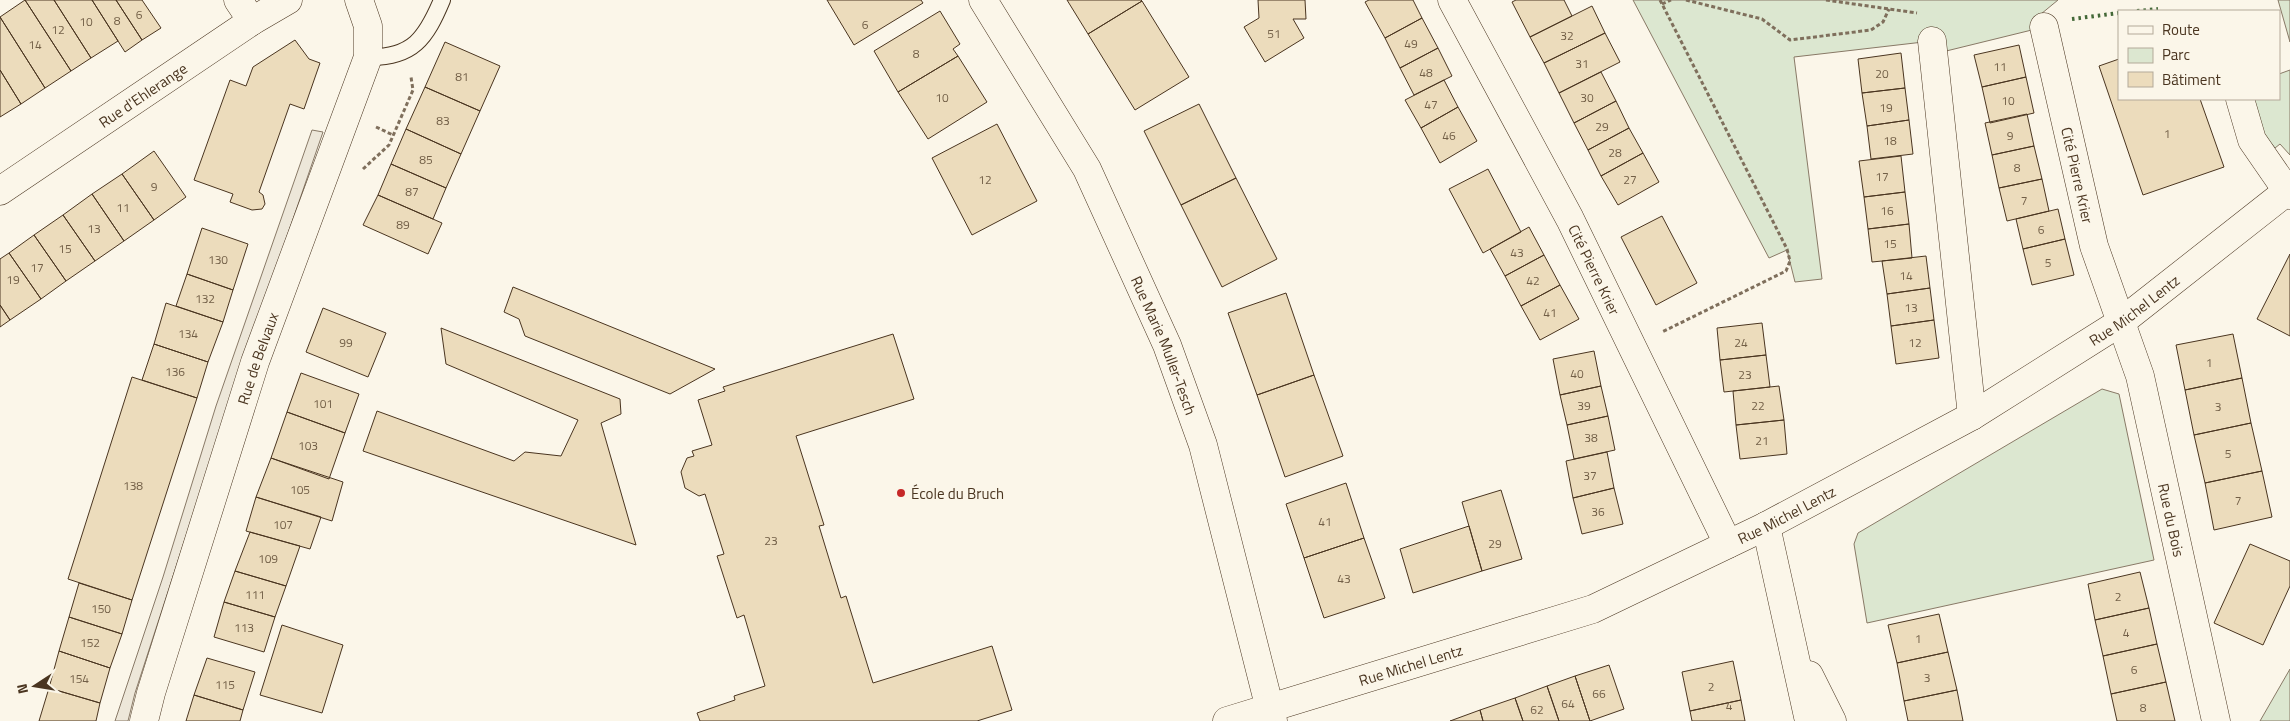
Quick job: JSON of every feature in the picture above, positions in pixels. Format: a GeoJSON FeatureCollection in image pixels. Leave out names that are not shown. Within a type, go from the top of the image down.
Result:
{"type":"FeatureCollection","features":[{"type":"Feature","properties":{"kind":"street","name":"Rue d'Ehlerange"},"geometry":{"type":"LineString","coordinates":[[0,191],[245,10],[288,0]]}},
{"type":"Feature","properties":{"kind":"street","name":"Rue de Belvaux"},"geometry":{"type":"LineString","coordinates":[[144,721],[255,362],[368,57],[368,26],[359,0]]}},
{"type":"Feature","properties":{"kind":"street","name":"Rue Marie Muller-Tesch"},"geometry":{"type":"LineString","coordinates":[[982,0],[1087,169],[1167,345],[1203,445],[1272,714]]}},
{"type":"Feature","properties":{"kind":"street","name":"Cité Pierre Krier"},"geometry":{"type":"LineString","coordinates":[[1452,0],[1570,218],[1728,544]]}},
{"type":"Feature","properties":{"kind":"street","name":"Cité Pierre Krier"},"geometry":{"type":"LineString","coordinates":[[2044,27],[2094,246],[2121,322]]}},
{"type":"Feature","properties":{"kind":"street"},"geometry":{"type":"LineString","coordinates":[[1932,41],[1972,416]]}},
{"type":"Feature","properties":{"kind":"street"},"geometry":{"type":"LineString","coordinates":[[2240,100],[2252,140],[2289,192]]}},
{"type":"Feature","properties":{"kind":"street","name":"Rue Michel Lentz"},"geometry":{"type":"LineString","coordinates":[[1227,721],[1272,714],[1593,609],[1766,526],[1972,416],[2121,322],[2289,192]]}},
{"type":"Feature","properties":{"kind":"street","name":"Rue du Bois"},"geometry":{"type":"LineString","coordinates":[[2121,322],[2140,376],[2216,721]]}},
{"type":"Feature","properties":{"kind":"street"},"geometry":{"type":"LineString","coordinates":[[1766,526],[1808,721]]}},
{"type":"Feature","properties":{"kind":"street"},"geometry":{"type":"LineString","coordinates":[[1791,640],[1832,721]]}},
{"type":"Feature","properties":{"kind":"lane"},"geometry":{"type":"LineString","coordinates":[[368,57],[387,58],[406,52],[422,40],[433,23],[442,0]]}},
{"type":"Feature","properties":{"kind":"path"},"geometry":{"type":"LineString","coordinates":[[1632,347],[1786,271],[1790,261],[1787,250],[1660,2],[1671,0]]}},
{"type":"Feature","properties":{"kind":"path"},"geometry":{"type":"LineString","coordinates":[[1686,0],[1762,19],[1790,40],[1871,30],[1883,22],[1889,9]]}},
{"type":"Feature","properties":{"kind":"path"},"geometry":{"type":"LineString","coordinates":[[1826,0],[1922,13]]}},
{"type":"Feature","properties":{"kind":"green space"},"geometry":{"type":"Polygon","coordinates":[[[1633,0],[2058,0],[2041,14],[2044,27],[1934,54],[1932,41],[1794,57],[1822,279],[1795,282],[1787,250],[1769,258],[1633,0]]]}},
{"type":"Feature","properties":{"kind":"green space"},"geometry":{"type":"Polygon","coordinates":[[[2278,0],[2290,0],[2290,42],[2278,0]]]}},
{"type":"Feature","properties":{"kind":"green space"},"geometry":{"type":"Polygon","coordinates":[[[2290,70],[2290,155],[2280,144],[2275,148],[2263,134],[2253,100],[2280,100],[2280,74],[2290,70]]]}},
{"type":"Feature","properties":{"kind":"green space"},"geometry":{"type":"Polygon","coordinates":[[[2102,389],[2119,394],[2154,560],[1867,623],[1854,544],[1858,533],[2102,389]]]}},
{"type":"Feature","properties":{"kind":"green space"},"geometry":{"type":"Polygon","coordinates":[[[2290,669],[2290,721],[2260,721],[2290,669]]]}},
{"type":"Feature","properties":{"kind":"shaded area"},"geometry":{"type":"Polygon","coordinates":[[[312,130],[323,132],[225,416],[135,693],[128,721],[115,721],[163,577],[216,406],[312,130]]]}},
{"type":"Feature","properties":{"kind":"building"},"geometry":{"type":"Polygon","coordinates":[[[25,0],[54,0],[91,58],[71,71],[25,0]]]}},
{"type":"Feature","properties":{"kind":"building"},"geometry":{"type":"Polygon","coordinates":[[[25,0],[71,71],[45,88],[0,17],[25,0]]]}},
{"type":"Feature","properties":{"kind":"building"},"geometry":{"type":"Polygon","coordinates":[[[54,0],[92,0],[118,41],[91,58],[54,0]]]}},
{"type":"Feature","properties":{"kind":"building"},"geometry":{"type":"Polygon","coordinates":[[[92,0],[116,0],[142,40],[125,52],[92,0]]]}},
{"type":"Feature","properties":{"kind":"building"},"geometry":{"type":"Polygon","coordinates":[[[116,0],[142,0],[161,28],[142,40],[116,0]]]}},
{"type":"Feature","properties":{"kind":"building"},"geometry":{"type":"Polygon","coordinates":[[[827,0],[921,0],[923,3],[854,45],[827,0]]]}},
{"type":"Feature","properties":{"kind":"building"},"geometry":{"type":"Polygon","coordinates":[[[1067,0],[1141,0],[1142,1],[1088,34],[1067,0]]]}},
{"type":"Feature","properties":{"kind":"building"},"geometry":{"type":"Polygon","coordinates":[[[1258,0],[1305,0],[1306,19],[1293,19],[1304,38],[1265,62],[1244,27],[1259,18],[1258,0]]]}},
{"type":"Feature","properties":{"kind":"building"},"geometry":{"type":"Polygon","coordinates":[[[1369,0],[1413,0],[1422,18],[1385,38],[1365,2],[1369,0]]]}},
{"type":"Feature","properties":{"kind":"building"},"geometry":{"type":"Polygon","coordinates":[[[1516,0],[1564,0],[1572,16],[1530,37],[1512,2],[1516,0]]]}},
{"type":"Feature","properties":{"kind":"building"},"geometry":{"type":"Polygon","coordinates":[[[1142,1],[1189,77],[1135,110],[1088,34],[1142,1]]]}},
{"type":"Feature","properties":{"kind":"building"},"geometry":{"type":"Polygon","coordinates":[[[1592,6],[1605,33],[1544,63],[1530,37],[1592,6]]]}},
{"type":"Feature","properties":{"kind":"building"},"geometry":{"type":"Polygon","coordinates":[[[940,11],[960,44],[953,49],[958,56],[898,92],[874,51],[940,11]]]}},
{"type":"Feature","properties":{"kind":"building"},"geometry":{"type":"Polygon","coordinates":[[[0,17],[45,88],[21,104],[0,70],[0,17]]]}},
{"type":"Feature","properties":{"kind":"building"},"geometry":{"type":"Polygon","coordinates":[[[1422,18],[1438,48],[1400,68],[1385,38],[1422,18]]]}},
{"type":"Feature","properties":{"kind":"building"},"geometry":{"type":"Polygon","coordinates":[[[1605,33],[1620,62],[1559,93],[1544,63],[1605,33]]]}},
{"type":"Feature","properties":{"kind":"building"},"geometry":{"type":"Polygon","coordinates":[[[295,40],[309,59],[320,63],[304,109],[290,104],[259,192],[263,195],[265,204],[262,209],[252,210],[230,202],[233,194],[194,180],[230,80],[246,86],[253,67],[295,40]]]}},
{"type":"Feature","properties":{"kind":"building"},"geometry":{"type":"Polygon","coordinates":[[[445,42],[500,66],[480,111],[425,87],[445,42]]]}},
{"type":"Feature","properties":{"kind":"building"},"geometry":{"type":"Polygon","coordinates":[[[2019,45],[2026,77],[1982,87],[1974,55],[2019,45]]]}},
{"type":"Feature","properties":{"kind":"building"},"geometry":{"type":"Polygon","coordinates":[[[1438,48],[1452,76],[1414,95],[1400,68],[1438,48]]]}},
{"type":"Feature","properties":{"kind":"building"},"geometry":{"type":"Polygon","coordinates":[[[1901,53],[1905,88],[1862,93],[1858,59],[1901,53]]]}},
{"type":"Feature","properties":{"kind":"building"},"geometry":{"type":"Polygon","coordinates":[[[958,56],[987,102],[928,139],[898,92],[958,56]]]}},
{"type":"Feature","properties":{"kind":"building"},"geometry":{"type":"Polygon","coordinates":[[[2118,59],[2118,100],[2200,100],[2224,167],[2143,195],[2099,66],[2118,59]]]}},
{"type":"Feature","properties":{"kind":"building"},"geometry":{"type":"Polygon","coordinates":[[[0,70],[21,104],[0,117],[0,70]]]}},
{"type":"Feature","properties":{"kind":"building"},"geometry":{"type":"Polygon","coordinates":[[[1601,72],[1616,101],[1574,123],[1559,93],[1601,72]]]}},
{"type":"Feature","properties":{"kind":"building"},"geometry":{"type":"Polygon","coordinates":[[[2026,77],[2034,113],[1990,123],[1982,87],[2026,77]]]}},
{"type":"Feature","properties":{"kind":"building"},"geometry":{"type":"Polygon","coordinates":[[[1444,80],[1458,107],[1421,128],[1405,100],[1444,80]]]}},
{"type":"Feature","properties":{"kind":"building"},"geometry":{"type":"Polygon","coordinates":[[[425,87],[480,111],[461,154],[406,129],[425,87]]]}},
{"type":"Feature","properties":{"kind":"building"},"geometry":{"type":"Polygon","coordinates":[[[1905,88],[1909,120],[1867,126],[1862,93],[1905,88]]]}},
{"type":"Feature","properties":{"kind":"building"},"geometry":{"type":"Polygon","coordinates":[[[1616,101],[1629,128],[1588,150],[1574,123],[1616,101]]]}},
{"type":"Feature","properties":{"kind":"building"},"geometry":{"type":"Polygon","coordinates":[[[1199,104],[1236,178],[1181,205],[1144,131],[1199,104]]]}},
{"type":"Feature","properties":{"kind":"building"},"geometry":{"type":"Polygon","coordinates":[[[1458,107],[1477,141],[1440,163],[1421,128],[1458,107]]]}},
{"type":"Feature","properties":{"kind":"building"},"geometry":{"type":"Polygon","coordinates":[[[2027,114],[2034,146],[1992,155],[1985,123],[2027,114]]]}},
{"type":"Feature","properties":{"kind":"building"},"geometry":{"type":"Polygon","coordinates":[[[1909,120],[1913,154],[1871,159],[1867,126],[1909,120]]]}},
{"type":"Feature","properties":{"kind":"building"},"geometry":{"type":"Polygon","coordinates":[[[997,124],[1037,201],[972,235],[932,158],[997,124]]]}},
{"type":"Feature","properties":{"kind":"building"},"geometry":{"type":"Polygon","coordinates":[[[1629,128],[1643,153],[1601,176],[1588,150],[1629,128]]]}},
{"type":"Feature","properties":{"kind":"building"},"geometry":{"type":"Polygon","coordinates":[[[406,129],[461,154],[446,188],[391,164],[406,129]]]}},
{"type":"Feature","properties":{"kind":"building"},"geometry":{"type":"Polygon","coordinates":[[[2034,146],[2042,179],[1999,188],[1992,155],[2034,146]]]}},
{"type":"Feature","properties":{"kind":"building"},"geometry":{"type":"Polygon","coordinates":[[[154,151],[186,197],[154,220],[122,174],[154,151]]]}},
{"type":"Feature","properties":{"kind":"building"},"geometry":{"type":"Polygon","coordinates":[[[1643,153],[1659,182],[1618,205],[1601,176],[1643,153]]]}},
{"type":"Feature","properties":{"kind":"building"},"geometry":{"type":"Polygon","coordinates":[[[1901,156],[1905,192],[1864,197],[1859,161],[1901,156]]]}},
{"type":"Feature","properties":{"kind":"building"},"geometry":{"type":"Polygon","coordinates":[[[391,164],[446,188],[433,219],[378,195],[391,164]]]}},
{"type":"Feature","properties":{"kind":"building"},"geometry":{"type":"Polygon","coordinates":[[[1488,169],[1521,232],[1483,253],[1449,189],[1488,169]]]}},
{"type":"Feature","properties":{"kind":"building"},"geometry":{"type":"Polygon","coordinates":[[[122,174],[154,220],[124,241],[92,194],[122,174]]]}},
{"type":"Feature","properties":{"kind":"building"},"geometry":{"type":"Polygon","coordinates":[[[1236,178],[1277,259],[1222,287],[1181,205],[1236,178]]]}},
{"type":"Feature","properties":{"kind":"building"},"geometry":{"type":"Polygon","coordinates":[[[2042,179],[2049,211],[2007,221],[1999,188],[2042,179]]]}},
{"type":"Feature","properties":{"kind":"building"},"geometry":{"type":"Polygon","coordinates":[[[1905,192],[1909,224],[1868,229],[1864,197],[1905,192]]]}},
{"type":"Feature","properties":{"kind":"building"},"geometry":{"type":"Polygon","coordinates":[[[92,194],[124,241],[95,261],[63,215],[92,194]]]}},
{"type":"Feature","properties":{"kind":"building"},"geometry":{"type":"Polygon","coordinates":[[[378,195],[442,223],[428,254],[363,225],[378,195]]]}},
{"type":"Feature","properties":{"kind":"building"},"geometry":{"type":"Polygon","coordinates":[[[2058,209],[2065,239],[2023,249],[2016,219],[2058,209]]]}},
{"type":"Feature","properties":{"kind":"building"},"geometry":{"type":"Polygon","coordinates":[[[63,215],[95,261],[66,281],[34,235],[63,215]]]}},
{"type":"Feature","properties":{"kind":"building"},"geometry":{"type":"Polygon","coordinates":[[[1662,216],[1697,283],[1656,305],[1621,237],[1662,216]]]}},
{"type":"Feature","properties":{"kind":"building"},"geometry":{"type":"Polygon","coordinates":[[[1909,224],[1912,258],[1872,262],[1868,229],[1909,224]]]}},
{"type":"Feature","properties":{"kind":"building"},"geometry":{"type":"Polygon","coordinates":[[[1529,227],[1544,255],[1505,276],[1490,249],[1529,227]]]}},
{"type":"Feature","properties":{"kind":"building"},"geometry":{"type":"Polygon","coordinates":[[[202,228],[248,244],[233,290],[187,274],[202,228]]]}},
{"type":"Feature","properties":{"kind":"building"},"geometry":{"type":"Polygon","coordinates":[[[34,235],[66,281],[41,299],[9,253],[34,235]]]}},
{"type":"Feature","properties":{"kind":"building"},"geometry":{"type":"Polygon","coordinates":[[[2065,239],[2074,275],[2032,285],[2023,249],[2065,239]]]}},
{"type":"Feature","properties":{"kind":"building"},"geometry":{"type":"Polygon","coordinates":[[[9,253],[41,299],[10,320],[0,305],[0,259],[9,253]]]}},
{"type":"Feature","properties":{"kind":"building"},"geometry":{"type":"Polygon","coordinates":[[[2290,254],[2290,336],[2257,319],[2290,254]]]}},
{"type":"Feature","properties":{"kind":"building"},"geometry":{"type":"Polygon","coordinates":[[[1544,255],[1560,285],[1521,306],[1505,276],[1544,255]]]}},
{"type":"Feature","properties":{"kind":"building"},"geometry":{"type":"Polygon","coordinates":[[[1926,256],[1930,288],[1887,294],[1882,261],[1926,256]]]}},
{"type":"Feature","properties":{"kind":"building"},"geometry":{"type":"Polygon","coordinates":[[[187,274],[233,290],[223,322],[176,306],[187,274]]]}},
{"type":"Feature","properties":{"kind":"building"},"geometry":{"type":"Polygon","coordinates":[[[1560,285],[1579,319],[1540,340],[1521,306],[1560,285]]]}},
{"type":"Feature","properties":{"kind":"building"},"geometry":{"type":"Polygon","coordinates":[[[513,287],[715,369],[670,394],[525,336],[519,319],[504,312],[513,287]]]}},
{"type":"Feature","properties":{"kind":"building"},"geometry":{"type":"Polygon","coordinates":[[[1930,288],[1934,320],[1891,326],[1887,294],[1930,288]]]}},
{"type":"Feature","properties":{"kind":"building"},"geometry":{"type":"Polygon","coordinates":[[[1286,293],[1314,375],[1257,395],[1228,313],[1286,293]]]}},
{"type":"Feature","properties":{"kind":"building"},"geometry":{"type":"Polygon","coordinates":[[[166,303],[223,322],[208,362],[154,344],[166,303]]]}},
{"type":"Feature","properties":{"kind":"building"},"geometry":{"type":"Polygon","coordinates":[[[0,305],[10,320],[0,327],[0,305]]]}},
{"type":"Feature","properties":{"kind":"building"},"geometry":{"type":"Polygon","coordinates":[[[323,308],[386,333],[368,377],[306,352],[323,308]]]}},
{"type":"Feature","properties":{"kind":"building"},"geometry":{"type":"Polygon","coordinates":[[[1934,320],[1939,358],[1896,364],[1891,326],[1934,320]]]}},
{"type":"Feature","properties":{"kind":"building"},"geometry":{"type":"Polygon","coordinates":[[[1762,323],[1766,355],[1720,360],[1717,328],[1762,323]]]}},
{"type":"Feature","properties":{"kind":"building"},"geometry":{"type":"Polygon","coordinates":[[[441,328],[620,399],[621,414],[601,423],[636,545],[363,451],[377,411],[514,461],[525,452],[561,456],[578,420],[446,364],[441,328]]]}},
{"type":"Feature","properties":{"kind":"building"},"geometry":{"type":"Polygon","coordinates":[[[893,334],[914,399],[796,436],[824,525],[819,526],[841,598],[846,596],[873,683],[992,646],[1012,710],[977,721],[700,721],[697,713],[735,700],[734,696],[765,686],[744,615],[737,618],[717,556],[724,554],[705,494],[699,496],[685,488],[681,472],[687,458],[694,456],[692,451],[712,445],[698,400],[725,391],[723,387],[893,334]]]}},
{"type":"Feature","properties":{"kind":"building"},"geometry":{"type":"Polygon","coordinates":[[[2233,334],[2242,378],[2185,390],[2176,345],[2233,334]]]}},
{"type":"Feature","properties":{"kind":"building"},"geometry":{"type":"Polygon","coordinates":[[[154,344],[208,362],[197,398],[142,380],[154,344]]]}},
{"type":"Feature","properties":{"kind":"building"},"geometry":{"type":"Polygon","coordinates":[[[1594,351],[1601,386],[1560,395],[1553,359],[1594,351]]]}},
{"type":"Feature","properties":{"kind":"building"},"geometry":{"type":"Polygon","coordinates":[[[1766,355],[1770,387],[1724,392],[1720,360],[1766,355]]]}},
{"type":"Feature","properties":{"kind":"building"},"geometry":{"type":"Polygon","coordinates":[[[301,373],[359,394],[345,433],[287,412],[301,373]]]}},
{"type":"Feature","properties":{"kind":"building"},"geometry":{"type":"Polygon","coordinates":[[[1314,375],[1343,456],[1285,477],[1257,395],[1314,375]]]}},
{"type":"Feature","properties":{"kind":"building"},"geometry":{"type":"Polygon","coordinates":[[[132,377],[197,398],[132,600],[68,579],[132,377]]]}},
{"type":"Feature","properties":{"kind":"building"},"geometry":{"type":"Polygon","coordinates":[[[2242,378],[2251,423],[2194,435],[2185,390],[2242,378]]]}},
{"type":"Feature","properties":{"kind":"building"},"geometry":{"type":"Polygon","coordinates":[[[1601,386],[1608,416],[1567,425],[1560,395],[1601,386]]]}},
{"type":"Feature","properties":{"kind":"building"},"geometry":{"type":"Polygon","coordinates":[[[1779,386],[1784,420],[1736,425],[1733,391],[1779,386]]]}},
{"type":"Feature","properties":{"kind":"building"},"geometry":{"type":"Polygon","coordinates":[[[287,412],[345,433],[329,479],[271,458],[287,412]]]}},
{"type":"Feature","properties":{"kind":"building"},"geometry":{"type":"Polygon","coordinates":[[[1608,416],[1615,450],[1574,459],[1567,425],[1608,416]]]}},
{"type":"Feature","properties":{"kind":"building"},"geometry":{"type":"Polygon","coordinates":[[[1784,420],[1787,454],[1740,459],[1736,425],[1784,420]]]}},
{"type":"Feature","properties":{"kind":"building"},"geometry":{"type":"Polygon","coordinates":[[[2251,423],[2262,471],[2205,483],[2194,435],[2251,423]]]}},
{"type":"Feature","properties":{"kind":"building"},"geometry":{"type":"Polygon","coordinates":[[[1607,452],[1614,488],[1573,498],[1566,461],[1607,452]]]}},
{"type":"Feature","properties":{"kind":"building"},"geometry":{"type":"Polygon","coordinates":[[[271,458],[343,482],[332,521],[256,497],[271,458]]]}},
{"type":"Feature","properties":{"kind":"building"},"geometry":{"type":"Polygon","coordinates":[[[2262,471],[2272,517],[2214,530],[2205,483],[2262,471]]]}},
{"type":"Feature","properties":{"kind":"building"},"geometry":{"type":"Polygon","coordinates":[[[1346,483],[1364,538],[1304,558],[1286,504],[1346,483]]]}},
{"type":"Feature","properties":{"kind":"building"},"geometry":{"type":"Polygon","coordinates":[[[1614,488],[1623,524],[1582,534],[1573,498],[1614,488]]]}},
{"type":"Feature","properties":{"kind":"building"},"geometry":{"type":"Polygon","coordinates":[[[1501,490],[1522,559],[1482,571],[1462,502],[1501,490]]]}},
{"type":"Feature","properties":{"kind":"building"},"geometry":{"type":"Polygon","coordinates":[[[256,497],[321,517],[310,549],[246,531],[256,497]]]}},
{"type":"Feature","properties":{"kind":"building"},"geometry":{"type":"Polygon","coordinates":[[[1469,526],[1482,571],[1413,593],[1400,549],[1469,526]]]}},
{"type":"Feature","properties":{"kind":"building"},"geometry":{"type":"Polygon","coordinates":[[[250,532],[300,546],[286,586],[235,571],[250,532]]]}},
{"type":"Feature","properties":{"kind":"building"},"geometry":{"type":"Polygon","coordinates":[[[1364,538],[1385,598],[1324,618],[1304,558],[1364,538]]]}},
{"type":"Feature","properties":{"kind":"building"},"geometry":{"type":"Polygon","coordinates":[[[2250,544],[2290,561],[2290,586],[2263,645],[2214,623],[2250,544]]]}},
{"type":"Feature","properties":{"kind":"building"},"geometry":{"type":"Polygon","coordinates":[[[235,571],[286,586],[275,617],[224,602],[235,571]]]}},
{"type":"Feature","properties":{"kind":"building"},"geometry":{"type":"Polygon","coordinates":[[[2140,572],[2149,608],[2095,620],[2088,584],[2140,572]]]}},
{"type":"Feature","properties":{"kind":"building"},"geometry":{"type":"Polygon","coordinates":[[[79,583],[132,600],[122,634],[69,617],[79,583]]]}},
{"type":"Feature","properties":{"kind":"building"},"geometry":{"type":"Polygon","coordinates":[[[224,602],[275,617],[264,652],[214,637],[224,602]]]}},
{"type":"Feature","properties":{"kind":"building"},"geometry":{"type":"Polygon","coordinates":[[[2149,608],[2157,644],[2103,656],[2095,620],[2149,608]]]}},
{"type":"Feature","properties":{"kind":"building"},"geometry":{"type":"Polygon","coordinates":[[[1939,614],[1948,652],[1897,663],[1888,625],[1939,614]]]}},
{"type":"Feature","properties":{"kind":"building"},"geometry":{"type":"Polygon","coordinates":[[[69,617],[122,634],[110,668],[59,651],[69,617]]]}},
{"type":"Feature","properties":{"kind":"building"},"geometry":{"type":"Polygon","coordinates":[[[282,625],[343,645],[322,713],[260,695],[282,625]]]}},
{"type":"Feature","properties":{"kind":"building"},"geometry":{"type":"Polygon","coordinates":[[[2157,644],[2166,682],[2111,694],[2103,656],[2157,644]]]}},
{"type":"Feature","properties":{"kind":"building"},"geometry":{"type":"Polygon","coordinates":[[[59,651],[110,668],[100,703],[49,688],[59,651]]]}},
{"type":"Feature","properties":{"kind":"building"},"geometry":{"type":"Polygon","coordinates":[[[1948,652],[1957,690],[1904,701],[1897,663],[1948,652]]]}},
{"type":"Feature","properties":{"kind":"building"},"geometry":{"type":"Polygon","coordinates":[[[207,658],[255,672],[243,710],[194,695],[207,658]]]}},
{"type":"Feature","properties":{"kind":"building"},"geometry":{"type":"Polygon","coordinates":[[[1733,661],[1741,700],[1690,711],[1682,672],[1733,661]]]}},
{"type":"Feature","properties":{"kind":"building"},"geometry":{"type":"Polygon","coordinates":[[[1609,665],[1624,709],[1590,721],[1575,676],[1609,665]]]}},
{"type":"Feature","properties":{"kind":"building"},"geometry":{"type":"Polygon","coordinates":[[[1575,676],[1590,721],[1559,721],[1547,686],[1575,676]]]}},
{"type":"Feature","properties":{"kind":"building"},"geometry":{"type":"Polygon","coordinates":[[[2166,682],[2175,721],[2117,721],[2111,694],[2166,682]]]}},
{"type":"Feature","properties":{"kind":"building"},"geometry":{"type":"Polygon","coordinates":[[[1547,686],[1559,721],[1523,721],[1515,698],[1547,686]]]}},
{"type":"Feature","properties":{"kind":"building"},"geometry":{"type":"Polygon","coordinates":[[[49,688],[100,703],[96,721],[39,721],[49,688]]]}},
{"type":"Feature","properties":{"kind":"building"},"geometry":{"type":"Polygon","coordinates":[[[1957,690],[1963,721],[1908,721],[1904,701],[1957,690]]]}},
{"type":"Feature","properties":{"kind":"building"},"geometry":{"type":"Polygon","coordinates":[[[194,695],[243,710],[240,721],[186,721],[194,695]]]}},
{"type":"Feature","properties":{"kind":"building"},"geometry":{"type":"Polygon","coordinates":[[[1515,698],[1523,721],[1483,721],[1480,710],[1515,698]]]}},
{"type":"Feature","properties":{"kind":"building"},"geometry":{"type":"Polygon","coordinates":[[[1741,700],[1745,721],[1692,721],[1690,711],[1741,700]]]}},
{"type":"Feature","properties":{"kind":"building"},"geometry":{"type":"Polygon","coordinates":[[[1480,710],[1483,721],[1450,721],[1480,710]]]}},
{"type":"Feature","properties":{"kind":"hedge"},"geometry":{"type":"LineString","coordinates":[[2148,10],[2158,9]]}},
{"type":"Feature","properties":{"kind":"hedge"},"geometry":{"type":"LineString","coordinates":[[2072,19],[2118,13]]}},
{"type":"Feature","properties":{"kind":"place","name":"École du Bruch"},"geometry":{"type":"Point","coordinates":[901,493]}}]}
